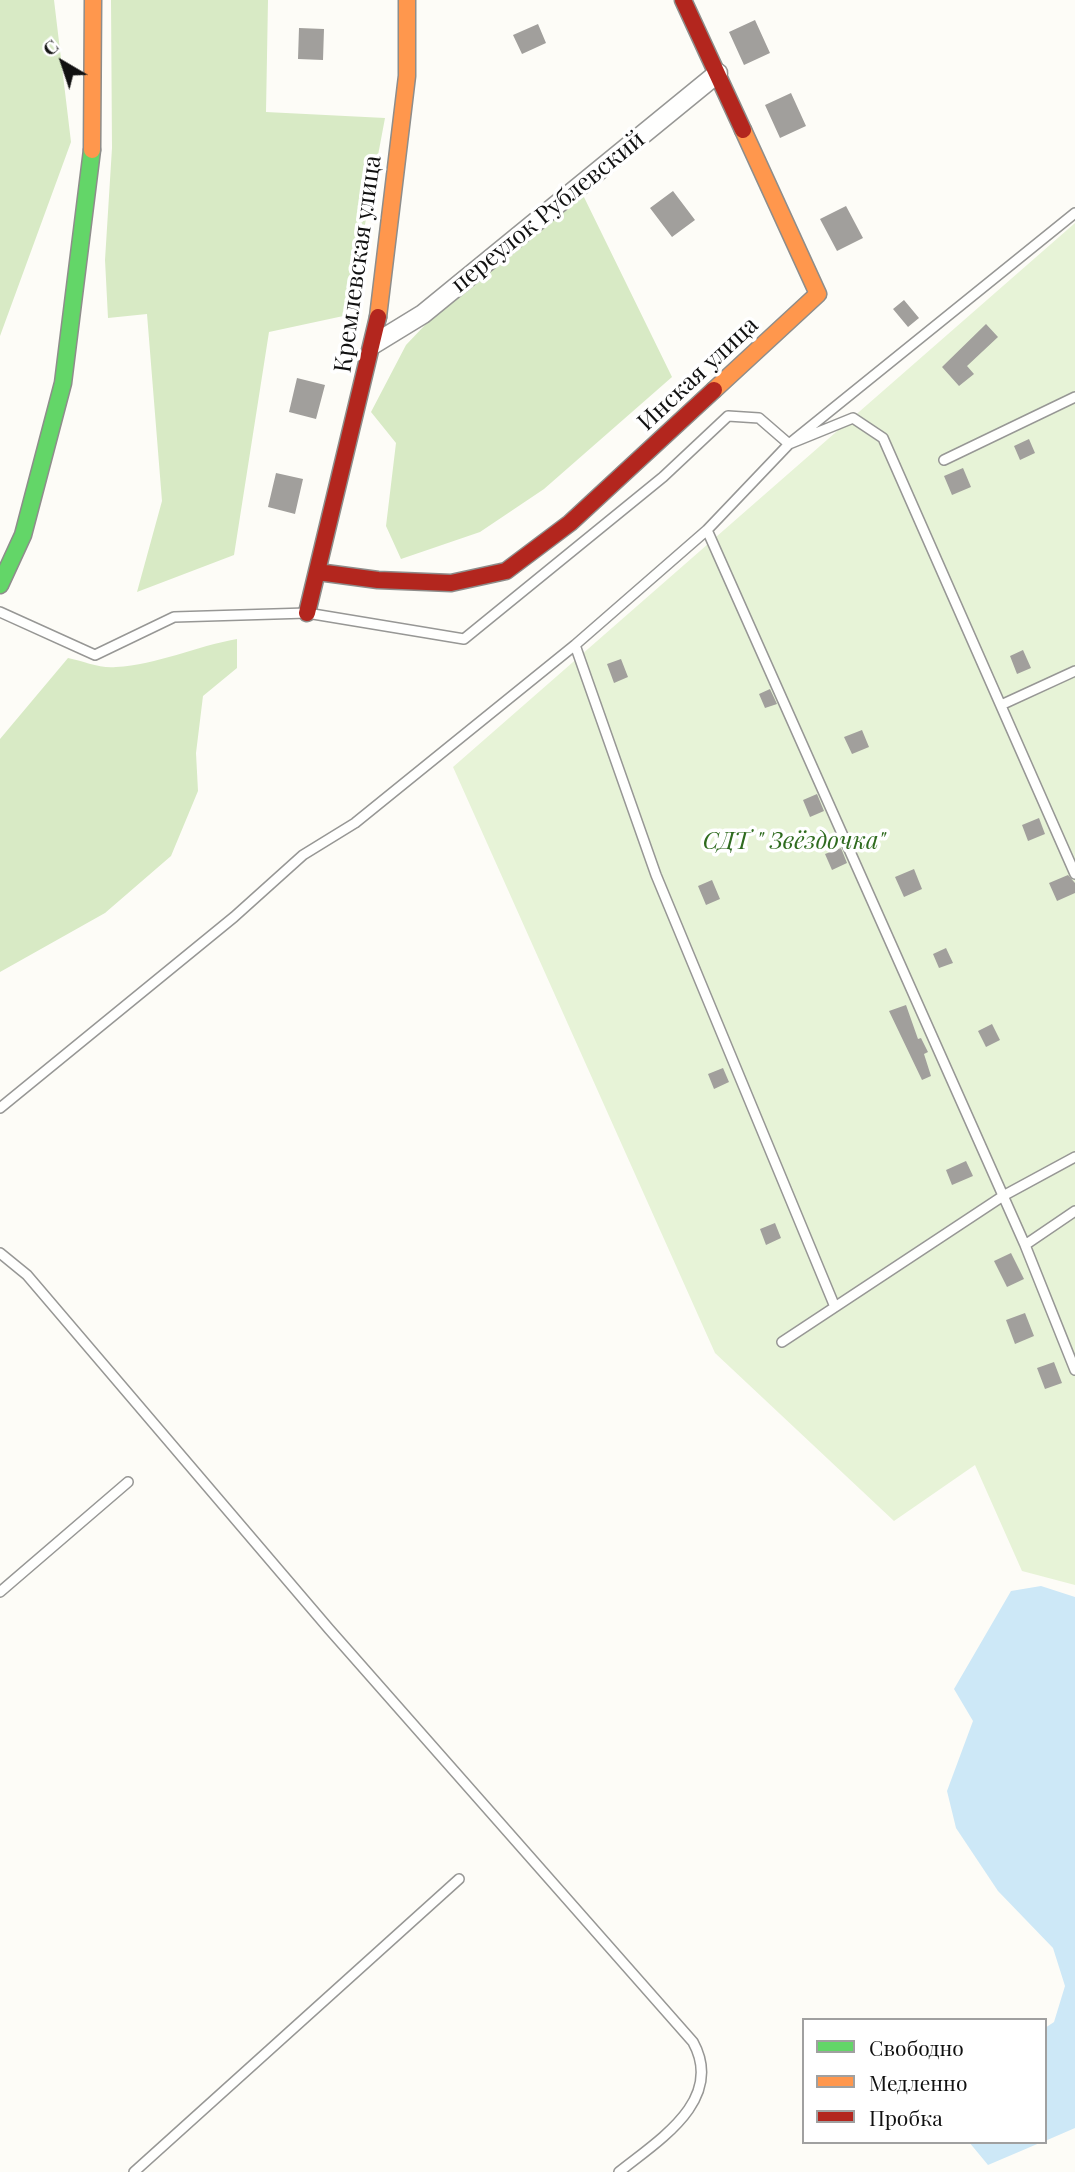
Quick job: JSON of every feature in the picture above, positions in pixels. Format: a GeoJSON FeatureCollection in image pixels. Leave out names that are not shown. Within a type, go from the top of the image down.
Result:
{"type":"FeatureCollection","features":[{"type":"Feature","properties":{"kind":"street"},"geometry":{"type":"LineString","coordinates":[[0,585],[23,535],[63,383],[92,156],[93,0]]}},
{"type":"Feature","properties":{"kind":"street","name":"Кремлевская улица"},"geometry":{"type":"LineString","coordinates":[[307,613],[374,344],[407,76],[407,0]]}},
{"type":"Feature","properties":{"kind":"street","name":"Инская улица"},"geometry":{"type":"LineString","coordinates":[[318,572],[378,580],[451,583],[506,571],[570,523],[818,294],[683,0]]}},
{"type":"Feature","properties":{"kind":"street","name":"переулок Рублевский"},"geometry":{"type":"LineString","coordinates":[[374,344],[423,314],[718,73]]}},
{"type":"Feature","properties":{"kind":"lane"},"geometry":{"type":"LineString","coordinates":[[0,1108],[234,917],[303,855],[355,823],[575,645],[707,530],[789,444],[1075,213]]}},
{"type":"Feature","properties":{"kind":"lane"},"geometry":{"type":"LineString","coordinates":[[944,460],[1075,397]]}},
{"type":"Feature","properties":{"kind":"lane"},"geometry":{"type":"LineString","coordinates":[[0,612],[95,655],[174,617],[307,613],[464,639],[663,477],[728,416],[759,418],[789,444]]}},
{"type":"Feature","properties":{"kind":"lane"},"geometry":{"type":"LineString","coordinates":[[789,444],[853,418],[883,438],[1075,874]]}},
{"type":"Feature","properties":{"kind":"lane"},"geometry":{"type":"LineString","coordinates":[[707,530],[1025,1245],[1075,1370]]}},
{"type":"Feature","properties":{"kind":"lane"},"geometry":{"type":"LineString","coordinates":[[575,645],[656,875],[835,1307]]}},
{"type":"Feature","properties":{"kind":"lane"},"geometry":{"type":"LineString","coordinates":[[1000,705],[1075,671]]}},
{"type":"Feature","properties":{"kind":"lane"},"geometry":{"type":"LineString","coordinates":[[782,1342],[1003,1196],[1075,1157]]}},
{"type":"Feature","properties":{"kind":"lane"},"geometry":{"type":"LineString","coordinates":[[1025,1245],[1075,1211]]}},
{"type":"Feature","properties":{"kind":"lane"},"geometry":{"type":"LineString","coordinates":[[0,1253],[27,1275],[329,1629],[693,2042],[703,2060],[702,2085],[686,2114],[619,2172]]}},
{"type":"Feature","properties":{"kind":"lane"},"geometry":{"type":"LineString","coordinates":[[0,1592],[128,1482]]}},
{"type":"Feature","properties":{"kind":"lane"},"geometry":{"type":"LineString","coordinates":[[134,2172],[460,1879]]}},
{"type":"Feature","properties":{"kind":"green space"},"geometry":{"type":"Polygon","coordinates":[[[0,0],[54,0],[71,142],[0,336],[0,0]]]}},
{"type":"Feature","properties":{"kind":"green space"},"geometry":{"type":"Polygon","coordinates":[[[111,0],[268,0],[266,112],[385,118],[348,315],[269,332],[234,555],[137,592],[162,501],[147,314],[108,318],[105,260],[112,148],[111,0]]]}},
{"type":"Feature","properties":{"kind":"green space"},"geometry":{"type":"Polygon","coordinates":[[[581,191],[672,377],[544,489],[480,532],[401,559],[386,526],[396,443],[371,412],[406,345],[481,266],[581,191]]]}},
{"type":"Feature","properties":{"kind":"green space","name":"СДТ \" Звёздочка\""},"geometry":{"type":"Polygon","coordinates":[[[1075,223],[1075,1585],[1022,1571],[975,1465],[894,1521],[715,1353],[453,767],[1075,223]]]}},
{"type":"Feature","properties":{"kind":"green space"},"geometry":{"type":"Polygon","coordinates":[[[237,639],[237,668],[203,696],[196,753],[198,791],[171,856],[105,913],[0,972],[0,739],[68,658],[104,667],[131,666],[237,639]]]}},
{"type":"Feature","properties":{"kind":"water"},"geometry":{"type":"Polygon","coordinates":[[[1041,1586],[1075,1597],[1075,2128],[1047,2140],[1047,2027],[1054,2022],[1065,1986],[1053,1948],[998,1891],[956,1828],[947,1791],[973,1721],[954,1689],[1011,1591],[1041,1586]]]}},
{"type":"Feature","properties":{"kind":"water"},"geometry":{"type":"Polygon","coordinates":[[[971,2144],[1037,2144],[988,2165],[971,2144]]]}},
{"type":"Feature","properties":{"kind":"building"},"geometry":{"type":"Polygon","coordinates":[[[755,20],[770,53],[744,65],[729,32],[755,20]]]}},
{"type":"Feature","properties":{"kind":"building"},"geometry":{"type":"Polygon","coordinates":[[[538,24],[546,43],[522,54],[513,35],[538,24]]]}},
{"type":"Feature","properties":{"kind":"building"},"geometry":{"type":"Polygon","coordinates":[[[299,28],[324,29],[323,60],[298,59],[299,28]]]}},
{"type":"Feature","properties":{"kind":"building"},"geometry":{"type":"Polygon","coordinates":[[[791,93],[806,126],[780,138],[765,105],[791,93]]]}},
{"type":"Feature","properties":{"kind":"building"},"geometry":{"type":"Polygon","coordinates":[[[673,191],[695,220],[672,237],[650,208],[673,191]]]}},
{"type":"Feature","properties":{"kind":"building"},"geometry":{"type":"Polygon","coordinates":[[[846,206],[863,238],[837,251],[820,219],[846,206]]]}},
{"type":"Feature","properties":{"kind":"building"},"geometry":{"type":"Polygon","coordinates":[[[904,300],[919,318],[908,327],[893,309],[904,300]]]}},
{"type":"Feature","properties":{"kind":"building"},"geometry":{"type":"Polygon","coordinates":[[[986,324],[998,337],[967,366],[974,374],[959,386],[942,367],[986,324]]]}},
{"type":"Feature","properties":{"kind":"building"},"geometry":{"type":"Polygon","coordinates":[[[297,378],[325,385],[316,419],[289,412],[297,378]]]}},
{"type":"Feature","properties":{"kind":"building"},"geometry":{"type":"Polygon","coordinates":[[[1029,439],[1035,453],[1020,460],[1014,446],[1029,439]]]}},
{"type":"Feature","properties":{"kind":"building"},"geometry":{"type":"Polygon","coordinates":[[[963,468],[971,487],[952,495],[944,476],[963,468]]]}},
{"type":"Feature","properties":{"kind":"building"},"geometry":{"type":"Polygon","coordinates":[[[276,473],[303,479],[295,514],[268,507],[276,473]]]}},
{"type":"Feature","properties":{"kind":"building"},"geometry":{"type":"Polygon","coordinates":[[[1023,650],[1031,668],[1017,674],[1010,656],[1023,650]]]}},
{"type":"Feature","properties":{"kind":"building"},"geometry":{"type":"Polygon","coordinates":[[[621,659],[628,677],[614,683],[607,664],[621,659]]]}},
{"type":"Feature","properties":{"kind":"building"},"geometry":{"type":"Polygon","coordinates":[[[770,689],[777,704],[765,708],[759,694],[770,689]]]}},
{"type":"Feature","properties":{"kind":"building"},"geometry":{"type":"Polygon","coordinates":[[[862,730],[869,747],[852,754],[844,737],[862,730]]]}},
{"type":"Feature","properties":{"kind":"building"},"geometry":{"type":"Polygon","coordinates":[[[817,794],[824,811],[810,817],[803,800],[817,794]]]}},
{"type":"Feature","properties":{"kind":"building"},"geometry":{"type":"Polygon","coordinates":[[[1039,818],[1045,834],[1028,841],[1022,825],[1039,818]]]}},
{"type":"Feature","properties":{"kind":"building"},"geometry":{"type":"Polygon","coordinates":[[[841,848],[847,863],[832,870],[825,854],[841,848]]]}},
{"type":"Feature","properties":{"kind":"building"},"geometry":{"type":"Polygon","coordinates":[[[914,869],[922,889],[904,897],[895,877],[914,869]]]}},
{"type":"Feature","properties":{"kind":"building"},"geometry":{"type":"Polygon","coordinates":[[[1068,875],[1075,883],[1075,893],[1057,901],[1049,883],[1068,875]]]}},
{"type":"Feature","properties":{"kind":"building"},"geometry":{"type":"Polygon","coordinates":[[[712,880],[720,899],[706,905],[698,886],[712,880]]]}},
{"type":"Feature","properties":{"kind":"building"},"geometry":{"type":"Polygon","coordinates":[[[946,948],[953,963],[939,968],[933,954],[946,948]]]}},
{"type":"Feature","properties":{"kind":"building"},"geometry":{"type":"Polygon","coordinates":[[[906,1005],[918,1039],[921,1038],[928,1052],[924,1054],[931,1076],[922,1080],[889,1011],[906,1005]]]}},
{"type":"Feature","properties":{"kind":"building"},"geometry":{"type":"Polygon","coordinates":[[[992,1024],[1000,1040],[986,1047],[978,1031],[992,1024]]]}},
{"type":"Feature","properties":{"kind":"building"},"geometry":{"type":"Polygon","coordinates":[[[723,1068],[729,1082],[714,1089],[708,1074],[723,1068]]]}},
{"type":"Feature","properties":{"kind":"building"},"geometry":{"type":"Polygon","coordinates":[[[966,1161],[973,1176],[952,1185],[946,1170],[966,1161]]]}},
{"type":"Feature","properties":{"kind":"building"},"geometry":{"type":"Polygon","coordinates":[[[775,1223],[781,1238],[766,1245],[760,1229],[775,1223]]]}},
{"type":"Feature","properties":{"kind":"building"},"geometry":{"type":"Polygon","coordinates":[[[1011,1253],[1024,1279],[1007,1287],[994,1261],[1011,1253]]]}},
{"type":"Feature","properties":{"kind":"building"},"geometry":{"type":"Polygon","coordinates":[[[1025,1313],[1034,1336],[1015,1344],[1006,1320],[1025,1313]]]}},
{"type":"Feature","properties":{"kind":"building"},"geometry":{"type":"Polygon","coordinates":[[[1054,1362],[1062,1383],[1045,1389],[1037,1368],[1054,1362]]]}},
{"type":"Feature","properties":{"kind":"traffic: fast"},"geometry":{"type":"LineString","coordinates":[[0,585],[23,535],[63,383],[92,150]]}},
{"type":"Feature","properties":{"kind":"traffic: slow"},"geometry":{"type":"LineString","coordinates":[[92,150],[93,0]]}},
{"type":"Feature","properties":{"kind":"traffic: slow"},"geometry":{"type":"LineString","coordinates":[[378,317],[407,76],[407,0]]}},
{"type":"Feature","properties":{"kind":"traffic: slow"},"geometry":{"type":"LineString","coordinates":[[714,390],[818,294],[743,130]]}},
{"type":"Feature","properties":{"kind":"traffic: jam"},"geometry":{"type":"LineString","coordinates":[[683,0],[743,130]]}},
{"type":"Feature","properties":{"kind":"traffic: jam"},"geometry":{"type":"LineString","coordinates":[[307,613],[378,317]]}},
{"type":"Feature","properties":{"kind":"traffic: jam"},"geometry":{"type":"LineString","coordinates":[[318,572],[378,580],[451,583],[506,571],[570,523],[714,390]]}}]}
